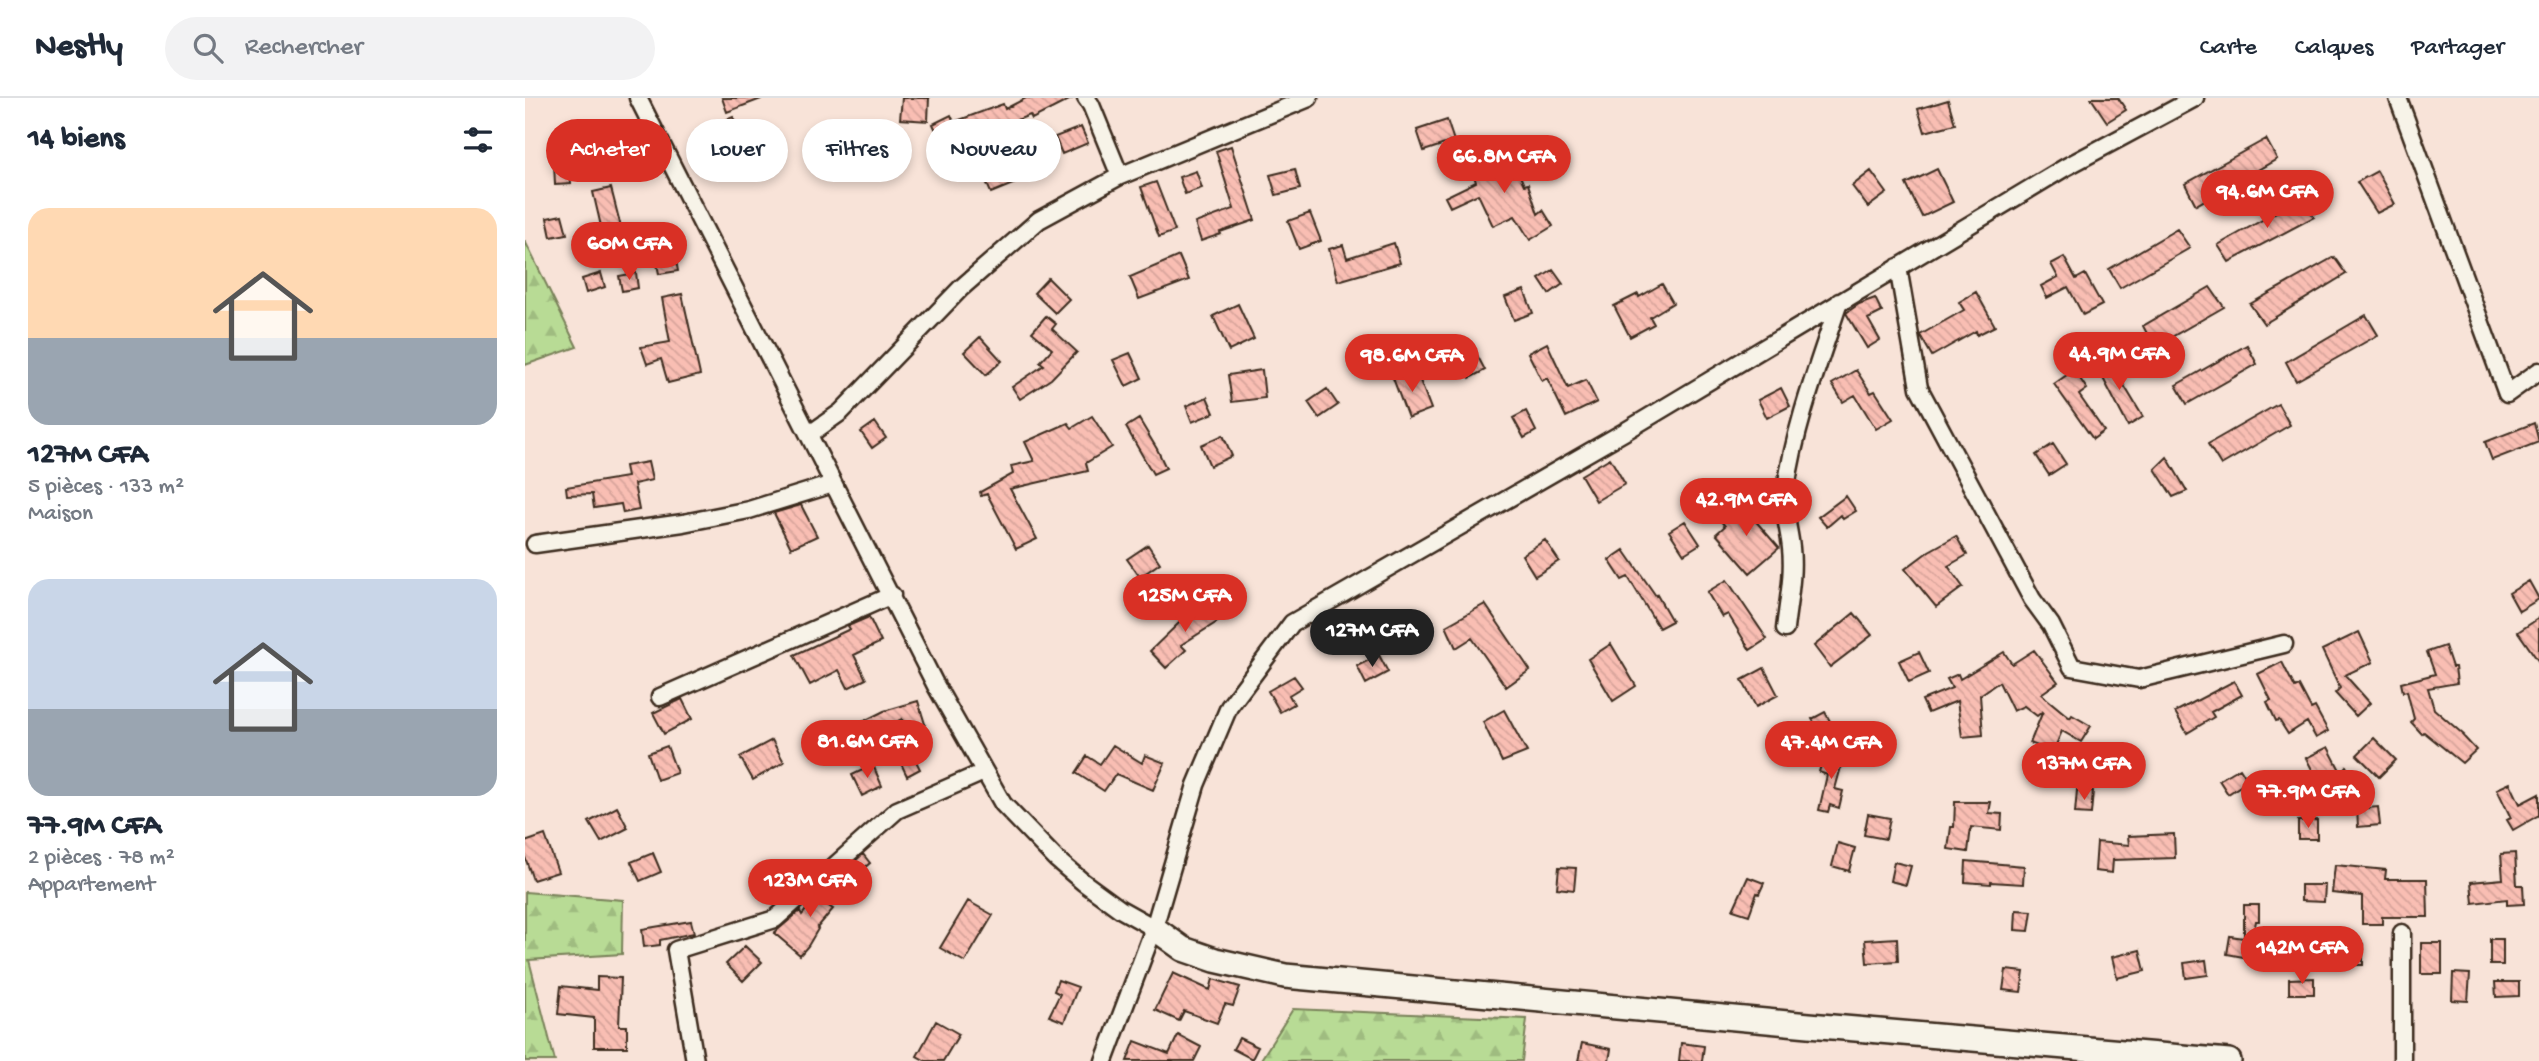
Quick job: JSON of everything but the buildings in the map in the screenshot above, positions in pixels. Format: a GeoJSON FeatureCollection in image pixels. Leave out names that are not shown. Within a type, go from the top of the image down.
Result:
{"type":"FeatureCollection","features":[{"type":"Feature","properties":{"kind":"street"},"geometry":{"type":"LineString","coordinates":[[638,98],[936,686],[1003,804],[1056,859],[1120,909],[1154,928],[1183,949],[1215,960],[1285,975],[1795,1024],[2229,1061]]}},
{"type":"Feature","properties":{"kind":"street"},"geometry":{"type":"LineString","coordinates":[[1086,98],[1120,176]]}},
{"type":"Feature","properties":{"kind":"street"},"geometry":{"type":"LineString","coordinates":[[810,434],[841,411],[961,288],[1039,220],[1120,176],[1310,98]]}},
{"type":"Feature","properties":{"kind":"street"},"geometry":{"type":"LineString","coordinates":[[1104,1061],[1154,928],[1196,785],[1229,707],[1292,623],[1624,432],[2066,167],[2195,98]]}},
{"type":"Feature","properties":{"kind":"street"},"geometry":{"type":"LineString","coordinates":[[2398,98],[2507,394],[2539,371]]}},
{"type":"Feature","properties":{"kind":"street"},"geometry":{"type":"LineString","coordinates":[[1898,267],[1919,388],[2032,599],[2051,625],[2073,667],[2139,679],[2284,643]]}},
{"type":"Feature","properties":{"kind":"street"},"geometry":{"type":"LineString","coordinates":[[1785,629],[1791,576],[1791,547],[1785,521],[1785,490],[1810,388],[1839,302]]}},
{"type":"Feature","properties":{"kind":"street"},"geometry":{"type":"LineString","coordinates":[[535,544],[683,523],[749,510],[833,484]]}},
{"type":"Feature","properties":{"kind":"street"},"geometry":{"type":"LineString","coordinates":[[660,697],[892,595]]}},
{"type":"Feature","properties":{"kind":"street"},"geometry":{"type":"LineString","coordinates":[[695,1061],[675,950],[775,919],[897,810],[984,772]]}},
{"type":"Feature","properties":{"kind":"street"},"geometry":{"type":"LineString","coordinates":[[2402,933],[2402,1061]]}},
{"type":"Feature","properties":{"kind":"green space"},"geometry":{"type":"Polygon","coordinates":[[[525,241],[577,347],[525,365],[525,241]]]}},
{"type":"Feature","properties":{"kind":"green space"},"geometry":{"type":"Polygon","coordinates":[[[525,892],[623,900],[622,954],[529,960],[555,1061],[525,1061],[525,892]]]}},
{"type":"Feature","properties":{"kind":"green space"},"geometry":{"type":"Polygon","coordinates":[[[1293,1009],[1527,1019],[1522,1061],[1260,1061],[1293,1009]]]}}]}
